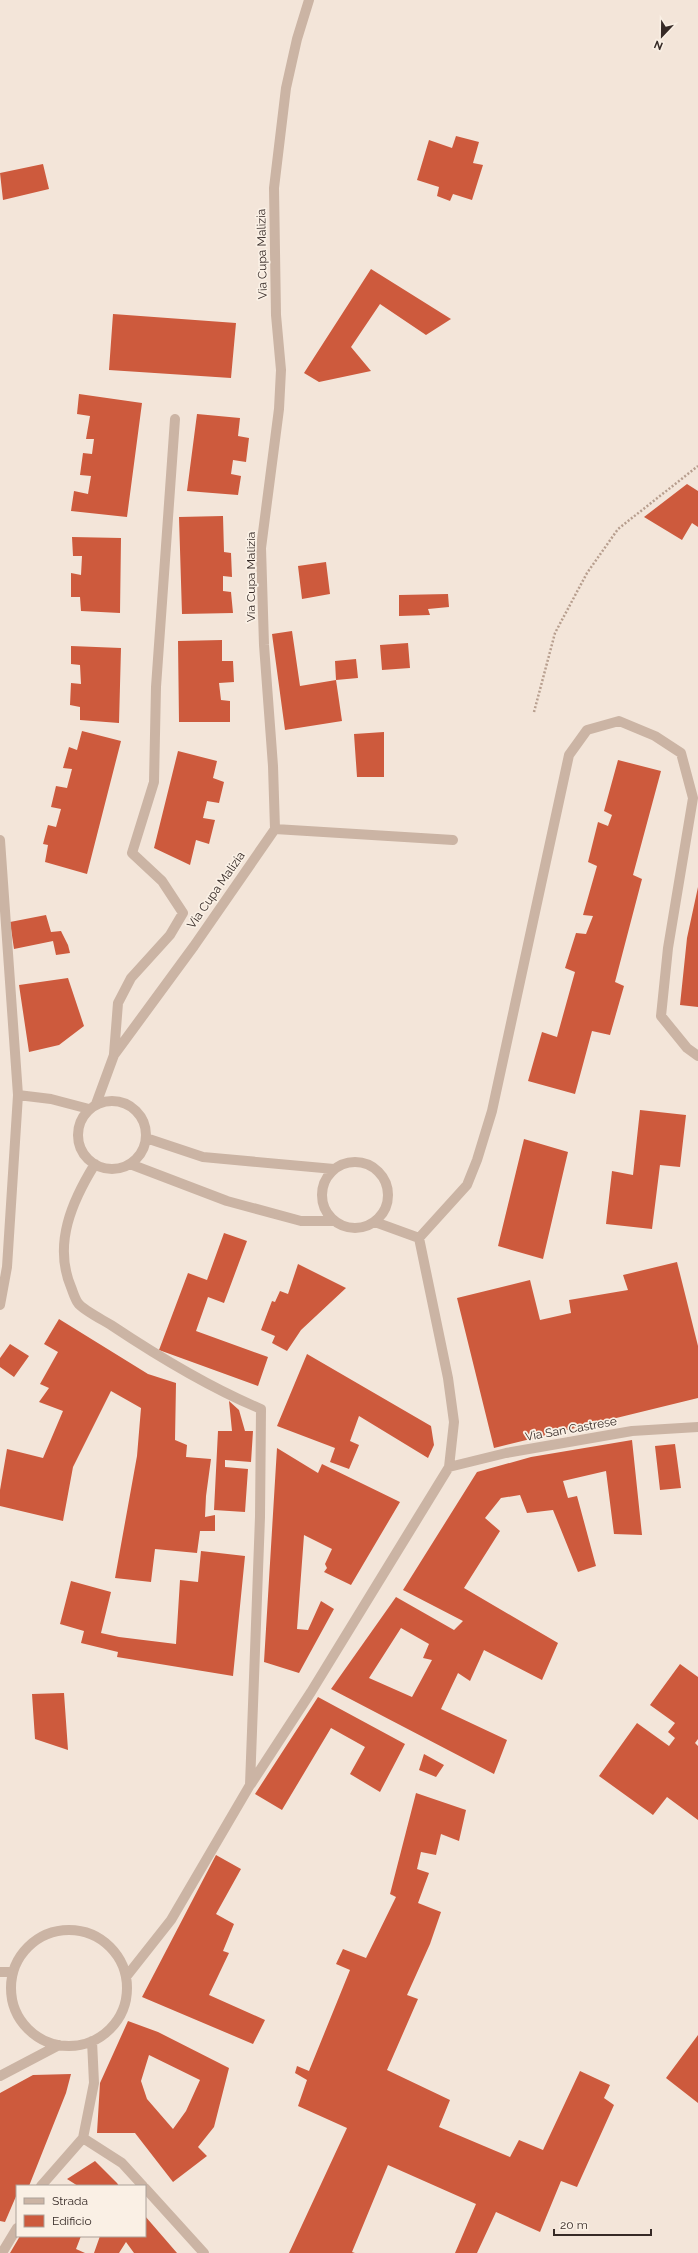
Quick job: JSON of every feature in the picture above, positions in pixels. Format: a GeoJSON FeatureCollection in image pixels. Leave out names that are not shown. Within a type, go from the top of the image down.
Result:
{"type":"FeatureCollection","features":[{"type":"Feature","properties":{"kind":"street","name":"Via Cupa Malizia"},"geometry":{"type":"LineString","coordinates":[[93,1107],[114,1055],[194,946],[275,829],[273,766],[264,645],[261,548],[279,409],[281,370],[276,308],[274,188],[286,88],[297,39],[309,0]]}},
{"type":"Feature","properties":{"kind":"street"},"geometry":{"type":"LineString","coordinates":[[114,1055],[118,1003],[131,978],[170,935],[183,913],[162,881],[132,853],[154,782],[156,687],[175,419]]}},
{"type":"Feature","properties":{"kind":"street"},"geometry":{"type":"LineString","coordinates":[[419,1238],[467,1185],[477,1160],[492,1111],[570,755],[587,730],[619,721],[655,736],[680,753],[693,798],[668,948],[661,1016],[687,1048],[698,1056]]}},
{"type":"Feature","properties":{"kind":"street"},"geometry":{"type":"LineString","coordinates":[[275,829],[453,840]]}},
{"type":"Feature","properties":{"kind":"street"},"geometry":{"type":"LineString","coordinates":[[0,840],[18,1095],[7,1267],[0,1305]]}},
{"type":"Feature","properties":{"kind":"street"},"geometry":{"type":"LineString","coordinates":[[18,1095],[51,1099],[93,1107]]}},
{"type":"Feature","properties":{"kind":"street"},"geometry":{"type":"LineString","coordinates":[[108,1100],[128,1104],[141,1116],[146,1127],[146,1138],[143,1150],[130,1164],[118,1168],[107,1169],[95,1164],[81,1150],[78,1138],[79,1126],[93,1107],[108,1100]]}},
{"type":"Feature","properties":{"kind":"street"},"geometry":{"type":"LineString","coordinates":[[146,1138],[203,1157],[334,1169]]}},
{"type":"Feature","properties":{"kind":"street"},"geometry":{"type":"LineString","coordinates":[[351,1162],[363,1162],[374,1167],[382,1176],[388,1186],[388,1204],[383,1214],[375,1222],[365,1227],[353,1229],[344,1227],[333,1221],[326,1211],[322,1200],[323,1187],[328,1176],[334,1169],[351,1162]]}},
{"type":"Feature","properties":{"kind":"street"},"geometry":{"type":"LineString","coordinates":[[95,1164],[68,1217],[64,1244],[66,1273],[78,1304],[155,1354],[221,1392],[261,1409],[260,1517],[250,1785]]}},
{"type":"Feature","properties":{"kind":"street"},"geometry":{"type":"LineString","coordinates":[[130,1164],[226,1201],[301,1222],[333,1221]]}},
{"type":"Feature","properties":{"kind":"street"},"geometry":{"type":"LineString","coordinates":[[375,1222],[419,1238]]}},
{"type":"Feature","properties":{"kind":"street"},"geometry":{"type":"LineString","coordinates":[[126,1977],[171,1920],[250,1785],[316,1685],[450,1467],[454,1422],[448,1378],[419,1238]]}},
{"type":"Feature","properties":{"kind":"street","name":"Via San Castrese"},"geometry":{"type":"LineString","coordinates":[[450,1467],[506,1454],[632,1431],[698,1427]]}},
{"type":"Feature","properties":{"kind":"street"},"geometry":{"type":"LineString","coordinates":[[71,1929],[91,1934],[107,1944],[120,1959],[126,1977],[127,1996],[121,2015],[109,2030],[92,2041],[76,2046],[59,2045],[41,2039],[26,2026],[15,2010],[11,1991],[13,1972],[21,1954],[35,1941],[52,1932],[71,1929]]}},
{"type":"Feature","properties":{"kind":"street"},"geometry":{"type":"LineString","coordinates":[[0,1972],[13,1972]]}},
{"type":"Feature","properties":{"kind":"street"},"geometry":{"type":"LineString","coordinates":[[42,2185],[83,2138],[94,2083],[92,2041]]}},
{"type":"Feature","properties":{"kind":"street"},"geometry":{"type":"LineString","coordinates":[[0,2076],[59,2045]]}},
{"type":"Feature","properties":{"kind":"street"},"geometry":{"type":"LineString","coordinates":[[83,2138],[122,2163],[142,2185]]}},
{"type":"Feature","properties":{"kind":"street"},"geometry":{"type":"LineString","coordinates":[[146,2189],[204,2253]]}},
{"type":"Feature","properties":{"kind":"street"},"geometry":{"type":"LineString","coordinates":[[2,2253],[16,2230]]}},
{"type":"Feature","properties":{"kind":"path"},"geometry":{"type":"LineString","coordinates":[[534,712],[554,633],[587,573],[618,529],[698,466]]}},
{"type":"Feature","properties":{"kind":"building"},"geometry":{"type":"Polygon","coordinates":[[[456,136],[479,142],[473,163],[483,165],[472,200],[453,194],[450,201],[437,196],[439,187],[417,180],[429,140],[452,148],[456,136]]]}},
{"type":"Feature","properties":{"kind":"building"},"geometry":{"type":"Polygon","coordinates":[[[43,164],[49,189],[3,200],[0,173],[43,164]]]}},
{"type":"Feature","properties":{"kind":"building"},"geometry":{"type":"Polygon","coordinates":[[[371,269],[451,319],[426,335],[380,304],[351,347],[371,371],[319,382],[304,373],[371,269]]]}},
{"type":"Feature","properties":{"kind":"building"},"geometry":{"type":"Polygon","coordinates":[[[113,314],[236,323],[231,378],[109,370],[113,314]]]}},
{"type":"Feature","properties":{"kind":"building"},"geometry":{"type":"Polygon","coordinates":[[[79,394],[142,403],[127,517],[71,511],[74,491],[88,494],[91,476],[80,475],[83,453],[92,454],[94,439],[86,439],[90,416],[77,414],[79,394]]]}},
{"type":"Feature","properties":{"kind":"building"},"geometry":{"type":"Polygon","coordinates":[[[197,414],[240,418],[238,436],[249,438],[246,462],[233,460],[231,474],[241,476],[238,495],[187,491],[197,414]]]}},
{"type":"Feature","properties":{"kind":"building"},"geometry":{"type":"Polygon","coordinates":[[[687,484],[698,491],[698,527],[692,523],[682,540],[644,517],[687,484]]]}},
{"type":"Feature","properties":{"kind":"building"},"geometry":{"type":"Polygon","coordinates":[[[223,516],[224,552],[231,553],[232,577],[223,576],[223,591],[231,592],[233,613],[182,614],[179,517],[223,516]]]}},
{"type":"Feature","properties":{"kind":"building"},"geometry":{"type":"Polygon","coordinates":[[[72,537],[121,538],[120,613],[81,611],[80,597],[71,597],[71,573],[81,575],[82,556],[73,556],[72,537]]]}},
{"type":"Feature","properties":{"kind":"building"},"geometry":{"type":"Polygon","coordinates":[[[326,562],[330,594],[302,599],[298,566],[326,562]]]}},
{"type":"Feature","properties":{"kind":"building"},"geometry":{"type":"Polygon","coordinates":[[[448,594],[449,607],[428,609],[430,615],[399,616],[399,595],[448,594]]]}},
{"type":"Feature","properties":{"kind":"building"},"geometry":{"type":"Polygon","coordinates":[[[292,631],[300,686],[336,680],[342,721],[285,730],[272,634],[292,631]]]}},
{"type":"Feature","properties":{"kind":"building"},"geometry":{"type":"Polygon","coordinates":[[[222,640],[222,661],[233,661],[234,682],[219,683],[221,700],[230,701],[230,722],[179,722],[178,641],[222,640]]]}},
{"type":"Feature","properties":{"kind":"building"},"geometry":{"type":"Polygon","coordinates":[[[408,643],[410,668],[382,670],[380,645],[408,643]]]}},
{"type":"Feature","properties":{"kind":"building"},"geometry":{"type":"Polygon","coordinates":[[[71,646],[121,648],[119,723],[80,720],[80,707],[70,705],[71,683],[81,684],[80,665],[71,664],[71,646]]]}},
{"type":"Feature","properties":{"kind":"building"},"geometry":{"type":"Polygon","coordinates":[[[356,659],[358,678],[336,680],[335,661],[356,659]]]}},
{"type":"Feature","properties":{"kind":"building"},"geometry":{"type":"Polygon","coordinates":[[[82,731],[121,741],[87,874],[45,862],[48,845],[43,844],[48,825],[56,827],[61,809],[51,807],[56,786],[67,788],[72,769],[63,768],[69,747],[77,750],[82,731]]]}},
{"type":"Feature","properties":{"kind":"building"},"geometry":{"type":"Polygon","coordinates":[[[384,732],[384,777],[357,777],[354,734],[384,732]]]}},
{"type":"Feature","properties":{"kind":"building"},"geometry":{"type":"Polygon","coordinates":[[[178,751],[217,761],[213,778],[224,782],[219,803],[207,801],[203,818],[215,820],[209,844],[196,840],[190,865],[154,848],[178,751]]]}},
{"type":"Feature","properties":{"kind":"building"},"geometry":{"type":"Polygon","coordinates":[[[618,760],[661,771],[633,875],[642,879],[615,982],[624,986],[610,1035],[592,1031],[575,1094],[528,1081],[542,1032],[557,1037],[575,972],[565,968],[576,933],[586,934],[593,916],[583,915],[597,866],[588,862],[598,822],[608,826],[612,815],[604,811],[618,760]]]}},
{"type":"Feature","properties":{"kind":"building"},"geometry":{"type":"Polygon","coordinates":[[[698,887],[698,1007],[680,1005],[687,938],[698,887]]]}},
{"type":"Feature","properties":{"kind":"building"},"geometry":{"type":"Polygon","coordinates":[[[46,915],[51,932],[61,931],[70,953],[56,955],[53,941],[14,949],[10,922],[46,915]]]}},
{"type":"Feature","properties":{"kind":"building"},"geometry":{"type":"Polygon","coordinates":[[[68,978],[84,1026],[59,1045],[29,1052],[19,985],[68,978]]]}},
{"type":"Feature","properties":{"kind":"building"},"geometry":{"type":"Polygon","coordinates":[[[640,1110],[686,1115],[680,1167],[660,1165],[652,1229],[606,1224],[612,1171],[633,1175],[640,1110]]]}},
{"type":"Feature","properties":{"kind":"building"},"geometry":{"type":"Polygon","coordinates":[[[524,1139],[568,1152],[543,1259],[498,1246],[524,1139]]]}},
{"type":"Feature","properties":{"kind":"building"},"geometry":{"type":"Polygon","coordinates":[[[224,1233],[247,1241],[224,1303],[208,1297],[196,1331],[268,1357],[258,1386],[159,1350],[188,1273],[207,1280],[224,1233]]]}},
{"type":"Feature","properties":{"kind":"building"},"geometry":{"type":"Polygon","coordinates":[[[677,1262],[698,1346],[698,1398],[494,1448],[457,1298],[530,1280],[540,1320],[571,1313],[569,1300],[628,1290],[623,1275],[677,1262]]]}},
{"type":"Feature","properties":{"kind":"building"},"geometry":{"type":"Polygon","coordinates":[[[298,1264],[346,1288],[301,1330],[287,1351],[272,1343],[275,1336],[261,1330],[272,1301],[275,1302],[280,1291],[288,1294],[298,1264]]]}},
{"type":"Feature","properties":{"kind":"building"},"geometry":{"type":"Polygon","coordinates":[[[59,1319],[148,1374],[176,1383],[175,1440],[187,1445],[186,1457],[211,1459],[205,1517],[215,1515],[215,1531],[200,1531],[197,1553],[155,1549],[151,1582],[115,1578],[137,1456],[141,1408],[111,1391],[73,1467],[63,1521],[0,1506],[0,1490],[7,1449],[43,1458],[63,1411],[39,1402],[49,1388],[40,1384],[58,1352],[44,1344],[59,1319]]]}},
{"type":"Feature","properties":{"kind":"building"},"geometry":{"type":"Polygon","coordinates":[[[10,1344],[29,1356],[14,1377],[0,1367],[0,1358],[10,1344]]]}},
{"type":"Feature","properties":{"kind":"building"},"geometry":{"type":"Polygon","coordinates":[[[307,1354],[431,1426],[434,1445],[428,1458],[359,1416],[350,1441],[359,1445],[349,1469],[330,1462],[335,1448],[277,1426],[307,1354]]]}},
{"type":"Feature","properties":{"kind":"building"},"geometry":{"type":"Polygon","coordinates":[[[229,1401],[239,1410],[245,1431],[253,1431],[251,1462],[225,1460],[225,1467],[248,1469],[245,1512],[214,1510],[218,1431],[232,1431],[229,1401]]]}},
{"type":"Feature","properties":{"kind":"building"},"geometry":{"type":"Polygon","coordinates":[[[632,1440],[642,1535],[614,1534],[606,1471],[563,1481],[568,1498],[577,1496],[596,1566],[578,1572],[553,1510],[527,1513],[520,1495],[501,1498],[485,1518],[500,1531],[464,1588],[558,1643],[542,1680],[484,1650],[470,1681],[458,1673],[441,1709],[507,1740],[494,1774],[331,1689],[396,1597],[454,1630],[463,1621],[403,1590],[477,1472],[531,1457],[632,1440]],[[401,1628],[369,1678],[412,1697],[432,1660],[423,1658],[429,1644],[401,1628]]]}},
{"type":"Feature","properties":{"kind":"building"},"geometry":{"type":"Polygon","coordinates":[[[675,1444],[681,1488],[660,1490],[655,1446],[675,1444]]]}},
{"type":"Feature","properties":{"kind":"building"},"geometry":{"type":"Polygon","coordinates":[[[277,1448],[318,1473],[322,1464],[400,1502],[351,1585],[324,1572],[327,1568],[325,1564],[332,1549],[304,1535],[297,1629],[308,1630],[321,1601],[334,1609],[299,1673],[264,1662],[277,1448]]]}},
{"type":"Feature","properties":{"kind":"building"},"geometry":{"type":"Polygon","coordinates":[[[201,1551],[245,1556],[233,1676],[117,1657],[118,1652],[81,1643],[84,1631],[60,1624],[71,1581],[111,1592],[101,1633],[119,1637],[176,1644],[180,1580],[198,1582],[201,1551]]]}},
{"type":"Feature","properties":{"kind":"building"},"geometry":{"type":"Polygon","coordinates":[[[680,1664],[698,1677],[698,1739],[695,1743],[698,1746],[698,1820],[667,1797],[653,1815],[599,1776],[637,1723],[669,1746],[675,1738],[668,1732],[675,1723],[650,1705],[680,1664]]]}},
{"type":"Feature","properties":{"kind":"building"},"geometry":{"type":"Polygon","coordinates":[[[64,1693],[68,1750],[35,1739],[32,1694],[64,1693]]]}},
{"type":"Feature","properties":{"kind":"building"},"geometry":{"type":"Polygon","coordinates":[[[318,1697],[405,1744],[380,1792],[350,1774],[365,1747],[331,1728],[282,1810],[255,1794],[318,1697]]]}},
{"type":"Feature","properties":{"kind":"building"},"geometry":{"type":"Polygon","coordinates":[[[424,1754],[444,1765],[436,1777],[419,1770],[424,1754]]]}},
{"type":"Feature","properties":{"kind":"building"},"geometry":{"type":"Polygon","coordinates":[[[416,1793],[466,1810],[459,1841],[441,1834],[436,1855],[421,1852],[417,1869],[429,1873],[418,1903],[441,1912],[430,1944],[407,1995],[418,1999],[387,2070],[450,2100],[439,2127],[510,2157],[519,2140],[543,2150],[580,2071],[610,2085],[604,2098],[614,2105],[577,2187],[561,2181],[540,2232],[496,2212],[477,2253],[455,2253],[476,2204],[388,2165],[352,2252],[355,2253],[289,2253],[347,2128],[298,2106],[307,2080],[295,2073],[297,2066],[309,2071],[350,1970],[336,1964],[343,1949],[366,1958],[396,1897],[390,1894],[416,1793]]]}},
{"type":"Feature","properties":{"kind":"building"},"geometry":{"type":"Polygon","coordinates":[[[216,1855],[241,1869],[216,1914],[234,1924],[223,1951],[229,1953],[209,1995],[265,2020],[253,2044],[142,1997],[216,1855]]]}},
{"type":"Feature","properties":{"kind":"building"},"geometry":{"type":"Polygon","coordinates":[[[128,2021],[158,2032],[229,2068],[214,2127],[198,2147],[207,2156],[173,2182],[135,2133],[97,2133],[100,2083],[128,2021]],[[149,2055],[141,2081],[147,2099],[173,2129],[186,2111],[200,2080],[149,2055]]]}},
{"type":"Feature","properties":{"kind":"building"},"geometry":{"type":"Polygon","coordinates":[[[698,2035],[698,2103],[666,2078],[698,2035]]]}},
{"type":"Feature","properties":{"kind":"building"},"geometry":{"type":"Polygon","coordinates":[[[71,2074],[66,2093],[29,2185],[16,2185],[16,2196],[5,2222],[0,2221],[0,2093],[33,2075],[71,2074]]]}},
{"type":"Feature","properties":{"kind":"building"},"geometry":{"type":"Polygon","coordinates":[[[95,2161],[118,2185],[76,2185],[67,2179],[95,2161]]]}},
{"type":"Feature","properties":{"kind":"building"},"geometry":{"type":"Polygon","coordinates":[[[146,2217],[177,2253],[134,2253],[126,2242],[119,2253],[94,2253],[100,2237],[146,2237],[146,2217]]]}},
{"type":"Feature","properties":{"kind":"building"},"geometry":{"type":"Polygon","coordinates":[[[19,2237],[81,2237],[76,2249],[85,2253],[10,2253],[19,2237]]]}}]}
